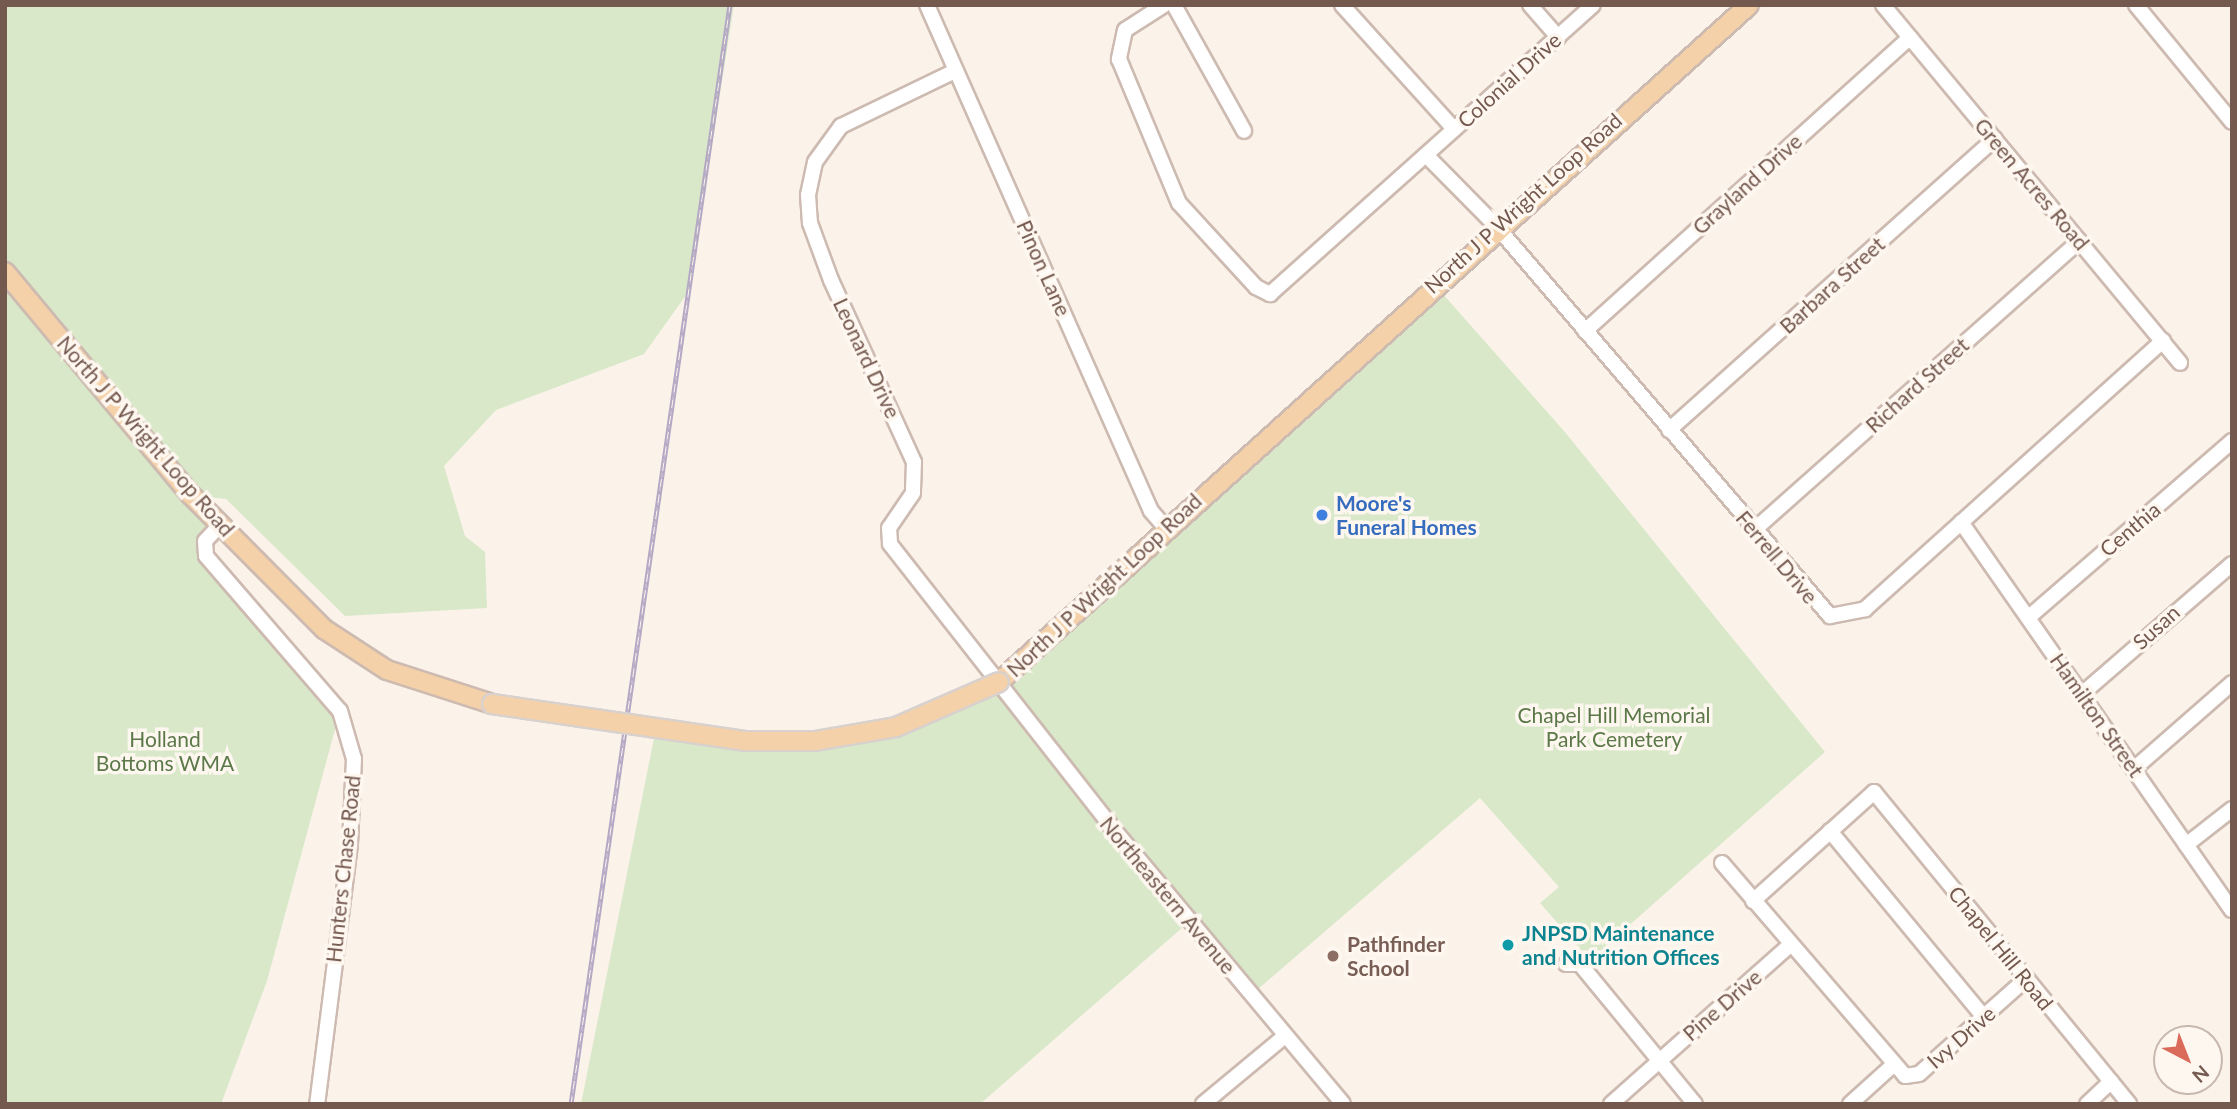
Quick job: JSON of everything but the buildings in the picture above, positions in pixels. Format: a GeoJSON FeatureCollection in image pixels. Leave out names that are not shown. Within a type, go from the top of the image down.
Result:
{"type":"FeatureCollection","features":[{"type":"Feature","properties":{"kind":"main road","name":"North J P Wright Loop Road"},"geometry":{"type":"LineString","coordinates":[[5,272],[221,524],[308,614],[358,652],[421,685],[492,704],[746,741],[815,741],[896,727],[999,682],[1497,227],[1749,5]]}},
{"type":"Feature","properties":{"kind":"street","name":"Pinon Lane"},"geometry":{"type":"LineString","coordinates":[[927,5],[1151,511],[1166,528]]}},
{"type":"Feature","properties":{"kind":"street","name":"Colonial Drive"},"geometry":{"type":"LineString","coordinates":[[1164,5],[1125,30],[1119,59],[1179,204],[1256,287],[1270,294],[1593,5]]}},
{"type":"Feature","properties":{"kind":"street"},"geometry":{"type":"LineString","coordinates":[[1174,5],[1244,131]]}},
{"type":"Feature","properties":{"kind":"street"},"geometry":{"type":"LineString","coordinates":[[1342,5],[1454,129]]}},
{"type":"Feature","properties":{"kind":"street"},"geometry":{"type":"LineString","coordinates":[[1530,5],[1558,37]]}},
{"type":"Feature","properties":{"kind":"street","name":"Green Acres Road"},"geometry":{"type":"LineString","coordinates":[[1883,5],[2180,363]]}},
{"type":"Feature","properties":{"kind":"street"},"geometry":{"type":"LineString","coordinates":[[2136,5],[2232,122]]}},
{"type":"Feature","properties":{"kind":"street","name":"Grayland Drive"},"geometry":{"type":"LineString","coordinates":[[1585,331],[1910,37]]}},
{"type":"Feature","properties":{"kind":"street","name":"Leonard Drive"},"geometry":{"type":"LineString","coordinates":[[955,71],[841,126],[815,162],[808,212],[831,280],[914,462],[913,493],[889,528],[890,544],[999,682]]}},
{"type":"Feature","properties":{"kind":"street","name":"Barbara Street"},"geometry":{"type":"LineString","coordinates":[[1669,430],[1994,139]]}},
{"type":"Feature","properties":{"kind":"street"},"geometry":{"type":"LineString","coordinates":[[1426,155],[1497,227]]}},
{"type":"Feature","properties":{"kind":"street","name":"Ferrell Drive"},"geometry":{"type":"LineString","coordinates":[[1497,227],[1819,607],[1840,618],[1865,609],[2163,341]]}},
{"type":"Feature","properties":{"kind":"street","name":"Richard Street"},"geometry":{"type":"LineString","coordinates":[[1754,530],[2079,241]]}},
{"type":"Feature","properties":{"kind":"street","name":"Centhia"},"geometry":{"type":"LineString","coordinates":[[2029,617],[2232,441]]}},
{"type":"Feature","properties":{"kind":"street","name":"Hamilton Street"},"geometry":{"type":"LineString","coordinates":[[1961,522],[2083,693],[2232,910]]}},
{"type":"Feature","properties":{"kind":"street","name":"Hunters Chase Road"},"geometry":{"type":"LineString","coordinates":[[221,524],[205,541],[206,556],[340,711],[354,759],[350,844],[317,1104]]}},
{"type":"Feature","properties":{"kind":"street","name":"Susan"},"geometry":{"type":"LineString","coordinates":[[2083,693],[2232,564]]}},
{"type":"Feature","properties":{"kind":"street","name":"Northeastern Avenue"},"geometry":{"type":"LineString","coordinates":[[999,682],[1284,1036],[1343,1104]]}},
{"type":"Feature","properties":{"kind":"street"},"geometry":{"type":"LineString","coordinates":[[2135,768],[2232,683]]}},
{"type":"Feature","properties":{"kind":"street","name":"Chapel Hill Road"},"geometry":{"type":"LineString","coordinates":[[1830,831],[1874,792],[2129,1104]]}},
{"type":"Feature","properties":{"kind":"street"},"geometry":{"type":"LineString","coordinates":[[2186,845],[2232,809]]}},
{"type":"Feature","properties":{"kind":"street"},"geometry":{"type":"LineString","coordinates":[[1753,901],[1830,831],[1984,1017]]}},
{"type":"Feature","properties":{"kind":"street"},"geometry":{"type":"LineString","coordinates":[[1722,863],[1891,1067],[1850,1104]]}},
{"type":"Feature","properties":{"kind":"street","name":"Pine Drive"},"geometry":{"type":"LineString","coordinates":[[1611,1104],[1790,945]]}},
{"type":"Feature","properties":{"kind":"street"},"geometry":{"type":"LineString","coordinates":[[1566,964],[1580,964],[1695,1104]]}},
{"type":"Feature","properties":{"kind":"street","name":"Ivy Drive"},"geometry":{"type":"LineString","coordinates":[[1891,1067],[1905,1076],[1919,1074],[2026,979]]}},
{"type":"Feature","properties":{"kind":"street"},"geometry":{"type":"LineString","coordinates":[[1203,1104],[1284,1036]]}},
{"type":"Feature","properties":{"kind":"street"},"geometry":{"type":"LineString","coordinates":[[2087,1104],[2111,1082]]}},
{"type":"Feature","properties":{"kind":"green space","name":"Holland Bottoms WMA"},"geometry":{"type":"Polygon","coordinates":[[[5,5],[734,5],[689,291],[644,354],[496,410],[444,466],[465,536],[485,552],[487,608],[345,616],[226,499],[192,495],[218,525],[206,556],[340,711],[267,981],[221,1104],[5,1104],[5,5]]]}},
{"type":"Feature","properties":{"kind":"green space","name":"Chapel Hill Memorial Park Cemetery"},"geometry":{"type":"Polygon","coordinates":[[[1434,284],[1564,431],[1825,752],[1590,960],[1540,903],[1559,887],[1480,798],[1251,995],[1190,921],[980,1104],[581,1104],[656,728],[846,738],[977,692],[1434,284]]]}},
{"type":"Feature","properties":{"kind":"railway"},"geometry":{"type":"LineString","coordinates":[[571,1104],[730,5]]}},
{"type":"Feature","properties":{"kind":"place","name":"Moore's Funeral Homes"},"geometry":{"type":"Point","coordinates":[1322,515]}},
{"type":"Feature","properties":{"kind":"place","name":"JNPSD Maintenance and Nutrition Offices"},"geometry":{"type":"Point","coordinates":[1508,945]}},
{"type":"Feature","properties":{"kind":"place","name":"Pathfinder School"},"geometry":{"type":"Point","coordinates":[1333,956]}}]}
